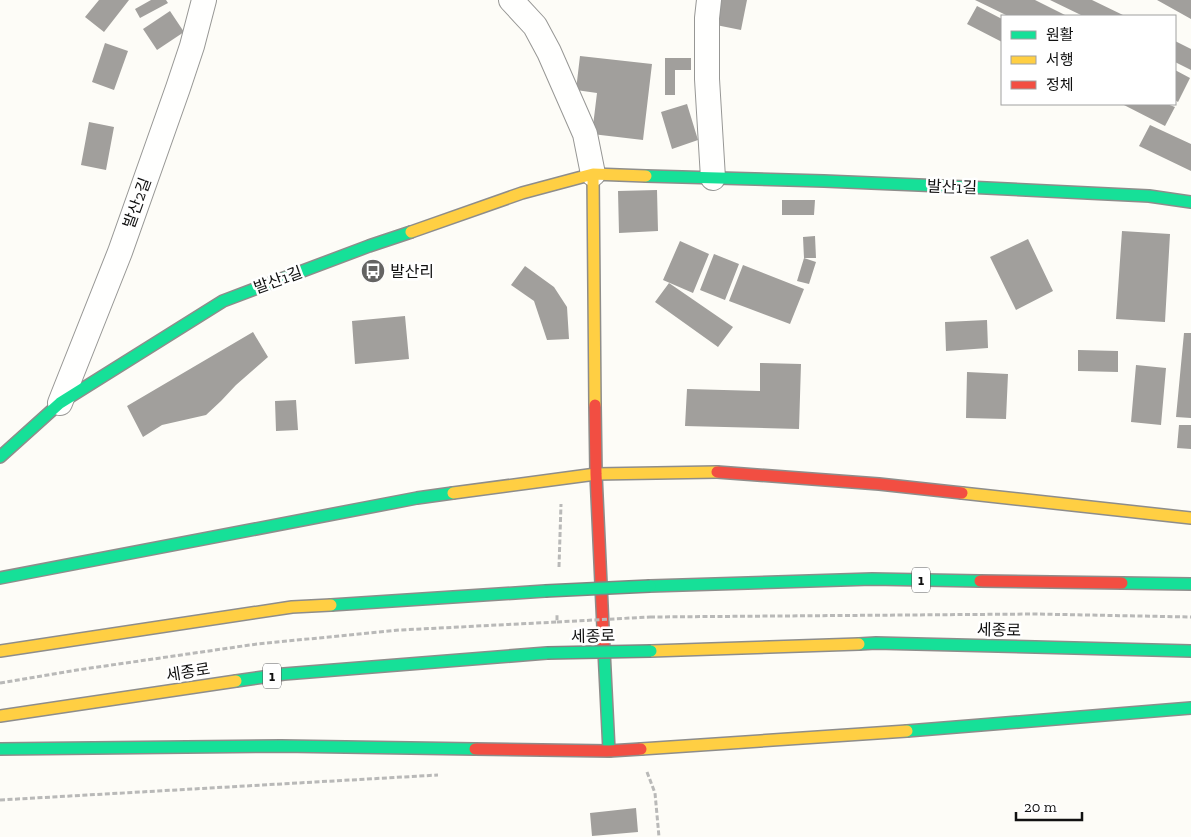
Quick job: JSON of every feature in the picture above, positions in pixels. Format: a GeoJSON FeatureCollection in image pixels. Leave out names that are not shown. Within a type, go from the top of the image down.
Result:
{"type":"FeatureCollection","features":[{"type":"Feature","properties":{"kind":"main road","name":"발산1길"},"geometry":{"type":"LineString","coordinates":[[0,457],[60,403],[222,301],[370,246],[522,193],[592,174],[871,183],[1120,194],[1191,202]]}},
{"type":"Feature","properties":{"kind":"main road"},"geometry":{"type":"LineString","coordinates":[[592,174],[596,474],[609,751]]}},
{"type":"Feature","properties":{"kind":"main road"},"geometry":{"type":"LineString","coordinates":[[0,578],[417,498],[596,474],[736,473],[879,484],[1191,518]]}},
{"type":"Feature","properties":{"kind":"main road","name":"1"},"geometry":{"type":"LineString","coordinates":[[0,651],[292,607],[546,591],[872,579],[1191,584]]}},
{"type":"Feature","properties":{"kind":"main road","name":"세종로"},"geometry":{"type":"LineString","coordinates":[[0,716],[284,674],[547,653],[876,643],[1188,651]]}},
{"type":"Feature","properties":{"kind":"main road"},"geometry":{"type":"LineString","coordinates":[[0,749],[281,746],[609,751],[842,736],[1185,708]]}},
{"type":"Feature","properties":{"kind":"street","name":"발산2길"},"geometry":{"type":"LineString","coordinates":[[60,403],[120,252],[192,46],[204,0]]}},
{"type":"Feature","properties":{"kind":"street"},"geometry":{"type":"LineString","coordinates":[[511,0],[535,26],[549,52],[585,134],[592,174]]}},
{"type":"Feature","properties":{"kind":"street"},"geometry":{"type":"LineString","coordinates":[[709,0],[707,18],[707,79],[713,178]]}},
{"type":"Feature","properties":{"kind":"path"},"geometry":{"type":"LineString","coordinates":[[559,573],[561,504],[568,498]]}},
{"type":"Feature","properties":{"kind":"path"},"geometry":{"type":"LineString","coordinates":[[557,612],[557,622]]}},
{"type":"Feature","properties":{"kind":"path","name":"1"},"geometry":{"type":"LineString","coordinates":[[0,683],[257,644],[400,630],[650,616],[1025,614],[1191,617]]}},
{"type":"Feature","properties":{"kind":"path"},"geometry":{"type":"LineString","coordinates":[[643,768],[648,772],[655,793],[659,837]]}},
{"type":"Feature","properties":{"kind":"path"},"geometry":{"type":"LineString","coordinates":[[0,800],[441,775]]}},
{"type":"Feature","properties":{"kind":"building"},"geometry":{"type":"Polygon","coordinates":[[[99,0],[129,0],[104,32],[85,17],[99,0]]]}},
{"type":"Feature","properties":{"kind":"building"},"geometry":{"type":"Polygon","coordinates":[[[151,0],[166,0],[168,3],[140,18],[135,9],[151,0]]]}},
{"type":"Feature","properties":{"kind":"building"},"geometry":{"type":"Polygon","coordinates":[[[716,0],[747,0],[741,30],[711,24],[716,0]]]}},
{"type":"Feature","properties":{"kind":"building"},"geometry":{"type":"Polygon","coordinates":[[[975,0],[1035,0],[1065,15],[1006,15],[975,0]]]}},
{"type":"Feature","properties":{"kind":"building"},"geometry":{"type":"Polygon","coordinates":[[[1050,0],[1092,0],[1123,15],[1081,15],[1050,0]]]}},
{"type":"Feature","properties":{"kind":"building"},"geometry":{"type":"Polygon","coordinates":[[[1157,0],[1191,0],[1191,19],[1157,0]]]}},
{"type":"Feature","properties":{"kind":"building"},"geometry":{"type":"Polygon","coordinates":[[[977,6],[1001,18],[1001,41],[967,24],[977,6]]]}},
{"type":"Feature","properties":{"kind":"building"},"geometry":{"type":"Polygon","coordinates":[[[170,11],[184,32],[157,50],[143,29],[170,11]]]}},
{"type":"Feature","properties":{"kind":"building"},"geometry":{"type":"Polygon","coordinates":[[[1176,42],[1191,49],[1191,70],[1176,62],[1176,42]]]}},
{"type":"Feature","properties":{"kind":"building"},"geometry":{"type":"Polygon","coordinates":[[[105,43],[128,51],[114,90],[92,82],[105,43]]]}},
{"type":"Feature","properties":{"kind":"building"},"geometry":{"type":"Polygon","coordinates":[[[580,56],[652,64],[643,140],[592,134],[597,93],[576,90],[580,56]]]}},
{"type":"Feature","properties":{"kind":"building"},"geometry":{"type":"Polygon","coordinates":[[[665,58],[691,58],[691,70],[675,70],[675,95],[665,95],[665,58]]]}},
{"type":"Feature","properties":{"kind":"building"},"geometry":{"type":"Polygon","coordinates":[[[1176,71],[1190,78],[1178,102],[1176,101],[1176,71]]]}},
{"type":"Feature","properties":{"kind":"building"},"geometry":{"type":"Polygon","coordinates":[[[687,104],[698,140],[672,149],[661,112],[687,104]]]}},
{"type":"Feature","properties":{"kind":"building"},"geometry":{"type":"Polygon","coordinates":[[[1124,105],[1170,105],[1175,107],[1165,126],[1124,105]]]}},
{"type":"Feature","properties":{"kind":"building"},"geometry":{"type":"Polygon","coordinates":[[[89,122],[114,127],[106,170],[81,165],[89,122]]]}},
{"type":"Feature","properties":{"kind":"building"},"geometry":{"type":"Polygon","coordinates":[[[1150,125],[1191,144],[1191,171],[1139,146],[1150,125]]]}},
{"type":"Feature","properties":{"kind":"building"},"geometry":{"type":"Polygon","coordinates":[[[657,190],[658,231],[619,233],[618,191],[657,190]]]}},
{"type":"Feature","properties":{"kind":"building"},"geometry":{"type":"Polygon","coordinates":[[[782,200],[815,200],[814,215],[782,215],[782,200]]]}},
{"type":"Feature","properties":{"kind":"building"},"geometry":{"type":"Polygon","coordinates":[[[1122,231],[1170,234],[1165,322],[1116,319],[1122,231]]]}},
{"type":"Feature","properties":{"kind":"building"},"geometry":{"type":"Polygon","coordinates":[[[815,236],[816,258],[804,258],[803,237],[815,236]]]}},
{"type":"Feature","properties":{"kind":"building"},"geometry":{"type":"Polygon","coordinates":[[[1028,239],[1053,291],[1016,310],[990,257],[1028,239]]]}},
{"type":"Feature","properties":{"kind":"building"},"geometry":{"type":"Polygon","coordinates":[[[680,241],[709,254],[693,293],[663,280],[680,241]]]}},
{"type":"Feature","properties":{"kind":"building"},"geometry":{"type":"Polygon","coordinates":[[[714,254],[739,264],[725,300],[700,290],[714,254]]]}},
{"type":"Feature","properties":{"kind":"building"},"geometry":{"type":"Polygon","coordinates":[[[804,258],[816,262],[809,284],[797,281],[804,258]]]}},
{"type":"Feature","properties":{"kind":"building"},"geometry":{"type":"Polygon","coordinates":[[[743,265],[804,289],[790,324],[729,301],[743,265]]]}},
{"type":"Feature","properties":{"kind":"building"},"geometry":{"type":"Polygon","coordinates":[[[525,266],[554,287],[567,307],[569,339],[547,340],[534,301],[511,285],[525,266]]]}},
{"type":"Feature","properties":{"kind":"building"},"geometry":{"type":"Polygon","coordinates":[[[669,283],[733,327],[718,347],[655,302],[669,283]]]}},
{"type":"Feature","properties":{"kind":"building"},"geometry":{"type":"Polygon","coordinates":[[[405,316],[409,359],[355,364],[352,321],[405,316]]]}},
{"type":"Feature","properties":{"kind":"building"},"geometry":{"type":"Polygon","coordinates":[[[987,320],[988,348],[946,351],[945,322],[987,320]]]}},
{"type":"Feature","properties":{"kind":"building"},"geometry":{"type":"Polygon","coordinates":[[[253,332],[268,357],[206,415],[162,425],[143,437],[127,406],[253,332]]]}},
{"type":"Feature","properties":{"kind":"building"},"geometry":{"type":"Polygon","coordinates":[[[1184,333],[1191,333],[1191,418],[1176,417],[1184,333]]]}},
{"type":"Feature","properties":{"kind":"building"},"geometry":{"type":"Polygon","coordinates":[[[1078,350],[1118,351],[1118,372],[1078,371],[1078,350]]]}},
{"type":"Feature","properties":{"kind":"building"},"geometry":{"type":"Polygon","coordinates":[[[760,363],[801,364],[799,429],[685,426],[687,389],[760,391],[760,363]]]}},
{"type":"Feature","properties":{"kind":"building"},"geometry":{"type":"Polygon","coordinates":[[[1136,365],[1166,368],[1161,425],[1131,422],[1136,365]]]}},
{"type":"Feature","properties":{"kind":"building"},"geometry":{"type":"Polygon","coordinates":[[[967,372],[1008,374],[1006,419],[966,418],[967,372]]]}},
{"type":"Feature","properties":{"kind":"building"},"geometry":{"type":"Polygon","coordinates":[[[296,400],[298,430],[276,431],[275,401],[296,400]]]}},
{"type":"Feature","properties":{"kind":"building"},"geometry":{"type":"Polygon","coordinates":[[[1179,425],[1191,425],[1191,449],[1177,448],[1179,425]]]}},
{"type":"Feature","properties":{"kind":"building"},"geometry":{"type":"Polygon","coordinates":[[[636,808],[638,832],[592,836],[590,813],[636,808]]]}},
{"type":"Feature","properties":{"kind":"traffic: fast"},"geometry":{"type":"LineString","coordinates":[[646,176],[966,187],[1149,196],[1191,202]]}},
{"type":"Feature","properties":{"kind":"traffic: fast"},"geometry":{"type":"LineString","coordinates":[[0,457],[60,403],[223,301],[411,232]]}},
{"type":"Feature","properties":{"kind":"traffic: fast"},"geometry":{"type":"LineString","coordinates":[[0,578],[417,498],[453,493]]}},
{"type":"Feature","properties":{"kind":"traffic: fast"},"geometry":{"type":"LineString","coordinates":[[650,586],[872,579],[980,581]]}},
{"type":"Feature","properties":{"kind":"traffic: fast"},"geometry":{"type":"LineString","coordinates":[[1122,583],[1191,584]]}},
{"type":"Feature","properties":{"kind":"traffic: fast"},"geometry":{"type":"LineString","coordinates":[[545,591],[650,586]]}},
{"type":"Feature","properties":{"kind":"traffic: fast"},"geometry":{"type":"LineString","coordinates":[[331,605],[545,591]]}},
{"type":"Feature","properties":{"kind":"traffic: fast"},"geometry":{"type":"LineString","coordinates":[[859,644],[1191,651]]}},
{"type":"Feature","properties":{"kind":"traffic: fast"},"geometry":{"type":"LineString","coordinates":[[604,650],[609,751]]}},
{"type":"Feature","properties":{"kind":"traffic: fast"},"geometry":{"type":"LineString","coordinates":[[547,653],[651,651]]}},
{"type":"Feature","properties":{"kind":"traffic: fast"},"geometry":{"type":"LineString","coordinates":[[236,681],[284,674],[547,653]]}},
{"type":"Feature","properties":{"kind":"traffic: fast"},"geometry":{"type":"LineString","coordinates":[[907,731],[1191,708]]}},
{"type":"Feature","properties":{"kind":"traffic: fast"},"geometry":{"type":"LineString","coordinates":[[0,749],[281,746],[475,749]]}},
{"type":"Feature","properties":{"kind":"traffic: slow"},"geometry":{"type":"LineString","coordinates":[[593,174],[595,405]]}},
{"type":"Feature","properties":{"kind":"traffic: slow"},"geometry":{"type":"LineString","coordinates":[[411,232],[522,193],[593,174],[646,176]]}},
{"type":"Feature","properties":{"kind":"traffic: slow"},"geometry":{"type":"LineString","coordinates":[[453,493],[596,474],[717,472]]}},
{"type":"Feature","properties":{"kind":"traffic: slow"},"geometry":{"type":"LineString","coordinates":[[962,493],[1191,518]]}},
{"type":"Feature","properties":{"kind":"traffic: slow"},"geometry":{"type":"LineString","coordinates":[[0,651],[292,607],[331,605]]}},
{"type":"Feature","properties":{"kind":"traffic: slow"},"geometry":{"type":"LineString","coordinates":[[651,651],[859,644]]}},
{"type":"Feature","properties":{"kind":"traffic: slow"},"geometry":{"type":"LineString","coordinates":[[0,716],[236,681]]}},
{"type":"Feature","properties":{"kind":"traffic: slow"},"geometry":{"type":"LineString","coordinates":[[641,749],[907,731]]}},
{"type":"Feature","properties":{"kind":"traffic: jam"},"geometry":{"type":"LineString","coordinates":[[595,405],[596,474],[604,650]]}},
{"type":"Feature","properties":{"kind":"traffic: jam"},"geometry":{"type":"LineString","coordinates":[[717,472],[879,484],[962,493]]}},
{"type":"Feature","properties":{"kind":"traffic: jam"},"geometry":{"type":"LineString","coordinates":[[980,581],[1122,583]]}},
{"type":"Feature","properties":{"kind":"traffic: jam"},"geometry":{"type":"LineString","coordinates":[[475,749],[609,751],[641,749]]}},
{"type":"Feature","properties":{"kind":"place","name":"발산리"},"geometry":{"type":"Point","coordinates":[373,271]}}]}
